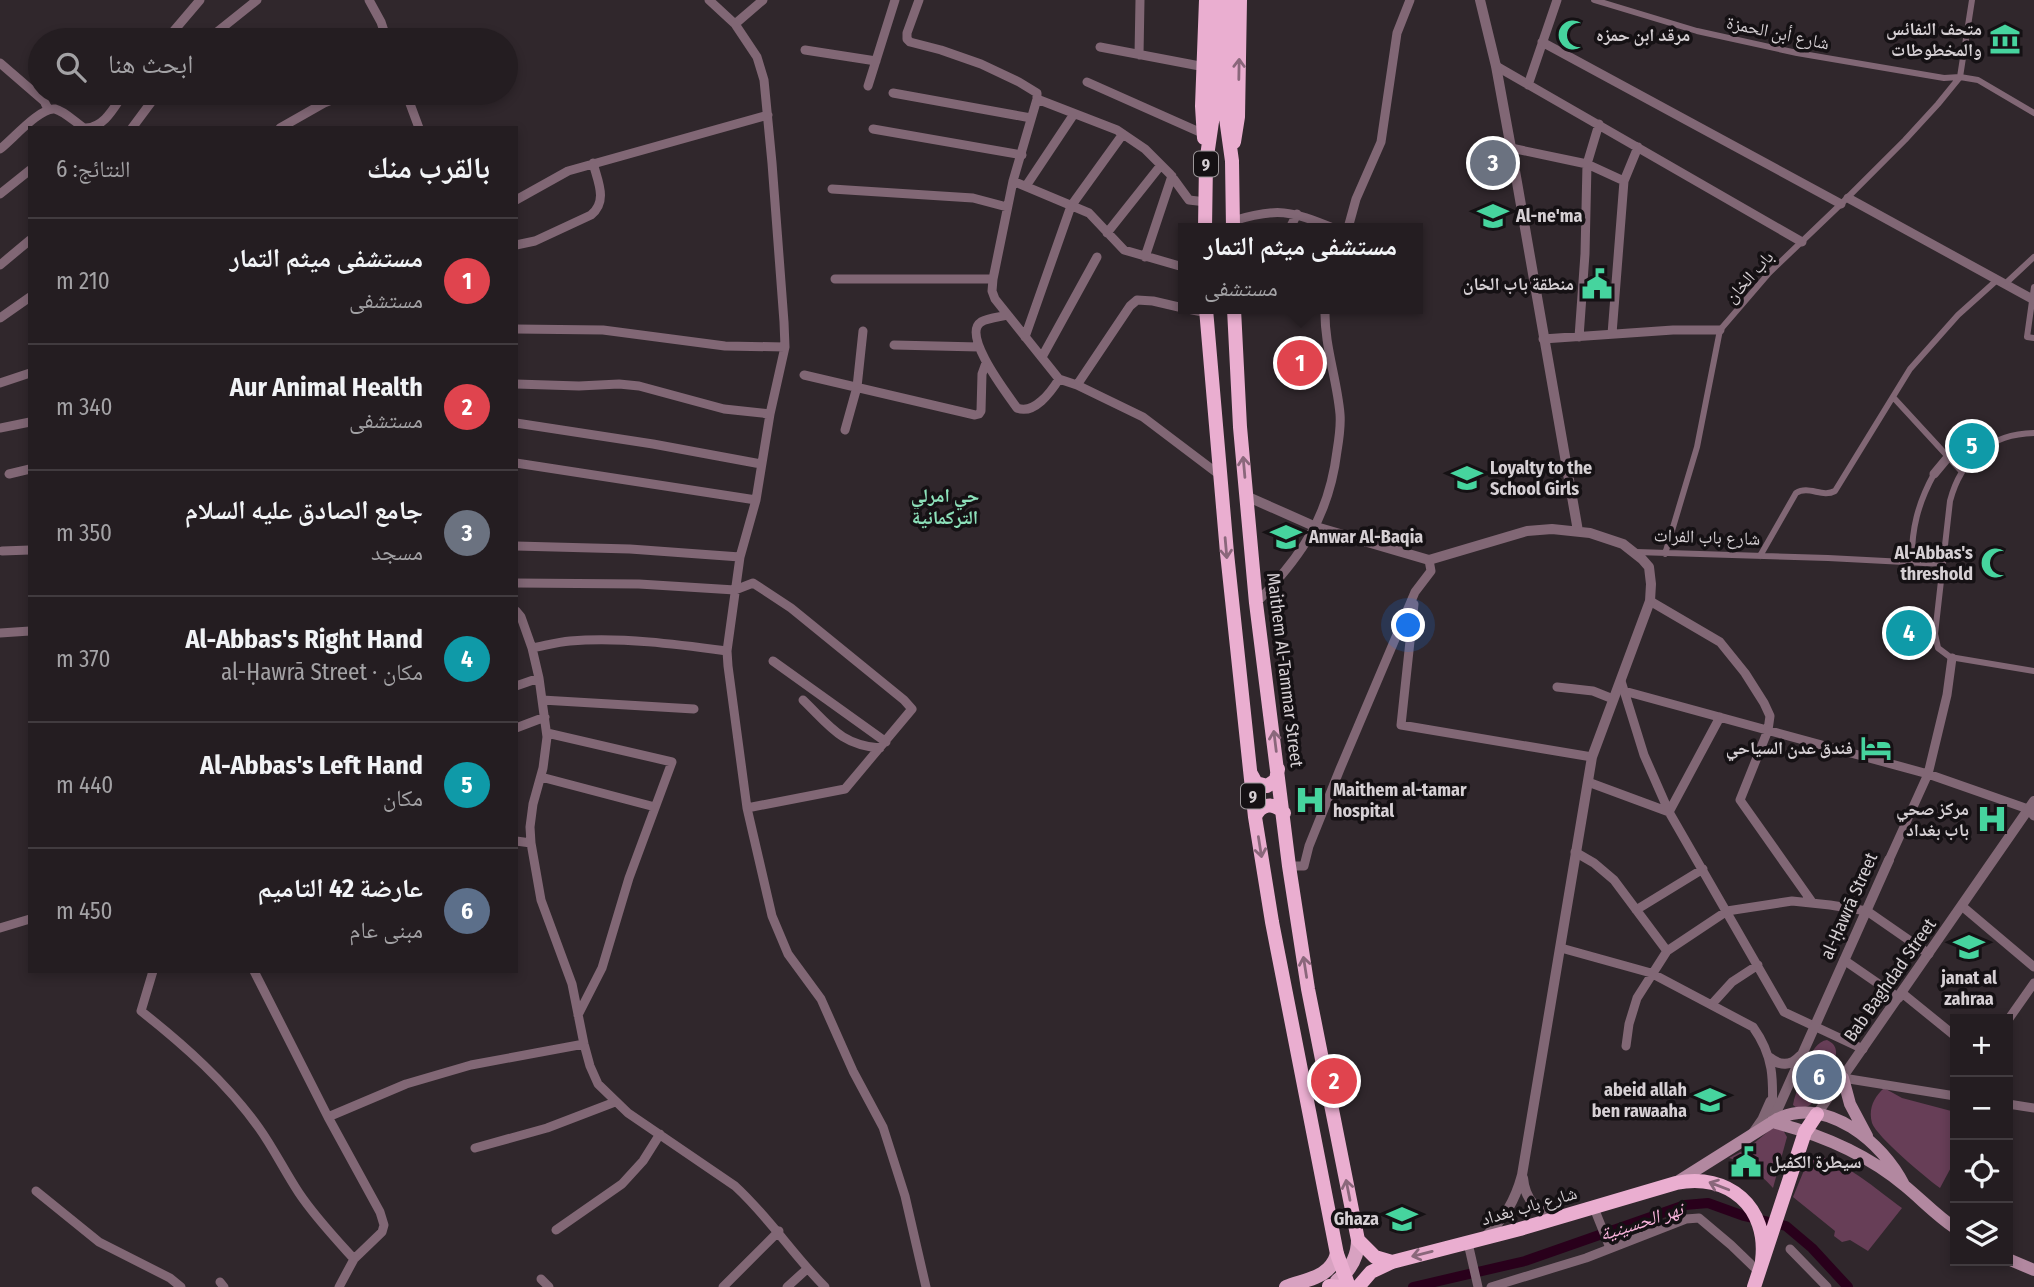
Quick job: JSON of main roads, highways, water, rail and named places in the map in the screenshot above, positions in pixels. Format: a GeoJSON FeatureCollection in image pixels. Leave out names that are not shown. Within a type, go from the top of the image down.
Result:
{"type":"FeatureCollection","features":[{"type":"Feature","properties":{"kind":"highway"},"geometry":{"type":"LineString","coordinates":[[1206,0],[1202,106],[1206,163]]}},
{"type":"Feature","properties":{"kind":"highway","name":"9"},"geometry":{"type":"LineString","coordinates":[[1217,0],[1221,102],[1232,161],[1233,223]]}},
{"type":"Feature","properties":{"kind":"highway","name":"9"},"geometry":{"type":"LineString","coordinates":[[1205,223],[1206,163],[1221,102],[1227,0]]}},
{"type":"Feature","properties":{"kind":"highway"},"geometry":{"type":"LineString","coordinates":[[1232,161],[1238,117],[1240,0]]}},
{"type":"Feature","properties":{"kind":"highway","name":"9"},"geometry":{"type":"LineString","coordinates":[[1207,314],[1227,554],[1255,817],[1272,922],[1344,1283]]}},
{"type":"Feature","properties":{"kind":"highway","name":"Maithem Al-Tammar Street"},"geometry":{"type":"LineString","coordinates":[[1234,314],[1240,428],[1256,603],[1289,866],[1306,976],[1358,1240]]}},
{"type":"Feature","properties":{"kind":"highway"},"geometry":{"type":"LineString","coordinates":[[1213,395],[1223,404],[1235,399],[1238,393]]}},
{"type":"Feature","properties":{"kind":"highway"},"geometry":{"type":"LineString","coordinates":[[1217,426],[1226,421],[1240,428]]}},
{"type":"Feature","properties":{"kind":"highway"},"geometry":{"type":"LineString","coordinates":[[1251,774],[1256,783],[1267,786],[1276,780],[1278,769]]}},
{"type":"Feature","properties":{"kind":"highway"},"geometry":{"type":"LineString","coordinates":[[1255,817],[1260,809],[1268,805],[1277,807],[1284,813]]}},
{"type":"Feature","properties":{"kind":"highway"},"geometry":{"type":"LineString","coordinates":[[1754,1287],[1805,1132],[1818,1114]]}},
{"type":"Feature","properties":{"kind":"highway","name":"شارع باب بغداد"},"geometry":{"type":"LineString","coordinates":[[1358,1287],[1371,1272],[1392,1262],[1474,1246],[1556,1218],[1597,1215],[1676,1183],[1700,1180],[1722,1186],[1741,1198],[1754,1212],[1760,1227],[1762,1257]]}},
{"type":"Feature","properties":{"kind":"highway"},"geometry":{"type":"LineString","coordinates":[[1358,1240],[1363,1248],[1375,1257],[1392,1262]]}},
{"type":"Feature","properties":{"kind":"main road"},"geometry":{"type":"LineString","coordinates":[[1843,1078],[1850,1104],[1869,1140]]}},
{"type":"Feature","properties":{"kind":"main road"},"geometry":{"type":"LineString","coordinates":[[1676,1183],[1772,1122],[1794,1114],[1818,1114],[1845,1124],[1869,1140],[1893,1165],[1904,1185]]}},
{"type":"Feature","properties":{"kind":"main road"},"geometry":{"type":"LineString","coordinates":[[1772,1122],[1805,1132],[1862,1157],[1904,1185],[1950,1224]]}},
{"type":"Feature","properties":{"kind":"main road"},"geometry":{"type":"LineString","coordinates":[[1286,1287],[1326,1282],[1344,1283],[1356,1254],[1358,1240]]}},
{"type":"Feature","properties":{"kind":"main road"},"geometry":{"type":"LineString","coordinates":[[1326,1282],[1337,1254]]}},
{"type":"Feature","properties":{"kind":"main road"},"geometry":{"type":"LineString","coordinates":[[2013,1261],[2034,1270]]}},
{"type":"Feature","properties":{"kind":"waterway","name":"نهر الحسينية"},"geometry":{"type":"LineString","coordinates":[[1413,1287],[1525,1261],[1685,1205],[1708,1203],[1744,1216],[1786,1226],[1812,1248],[1848,1287]]}},
{"type":"Feature","properties":{"kind":"place","name":"مرقد ابن حمزه"},"geometry":{"type":"Point","coordinates":[1573,35]}},
{"type":"Feature","properties":{"kind":"place","name":"متحف النفائس والمخطوطات"},"geometry":{"type":"Point","coordinates":[2005,39]}},
{"type":"Feature","properties":{"kind":"place","name":"جامع الصادق عليه السلام"},"geometry":{"type":"Point","coordinates":[1493,163]}},
{"type":"Feature","properties":{"kind":"place","name":"Al-ne'ma"},"geometry":{"type":"Point","coordinates":[1493,216]}},
{"type":"Feature","properties":{"kind":"place","name":"منطقة باب الخان"},"geometry":{"type":"Point","coordinates":[1597,284]}},
{"type":"Feature","properties":{"kind":"place","name":"مستشفى ميثم التمار"},"geometry":{"type":"Point","coordinates":[1300,363]}},
{"type":"Feature","properties":{"kind":"place","name":"Al-Abbas's Left Hand"},"geometry":{"type":"Point","coordinates":[1972,446]}},
{"type":"Feature","properties":{"kind":"place","name":"Loyalty to the School Girls"},"geometry":{"type":"Point","coordinates":[1467,478]}},
{"type":"Feature","properties":{"kind":"place","name":"Anwar Al-Baqia"},"geometry":{"type":"Point","coordinates":[1286,537]}},
{"type":"Feature","properties":{"kind":"place","name":"Al-Abbas's threshold"},"geometry":{"type":"Point","coordinates":[1996,563]}},
{"type":"Feature","properties":{"kind":"place","name":"Al-Abbas's Right Hand"},"geometry":{"type":"Point","coordinates":[1909,633]}},
{"type":"Feature","properties":{"kind":"place","name":"فندق عدن السياحي"},"geometry":{"type":"Point","coordinates":[1876,748]}},
{"type":"Feature","properties":{"kind":"place","name":"Maithem al-tamar hospital"},"geometry":{"type":"Point","coordinates":[1310,800]}},
{"type":"Feature","properties":{"kind":"place","name":"مركز صحي باب بغداد"},"geometry":{"type":"Point","coordinates":[1992,819]}},
{"type":"Feature","properties":{"kind":"place","name":"janat al zahraa"},"geometry":{"type":"Point","coordinates":[1969,947]}},
{"type":"Feature","properties":{"kind":"place","name":"عارضة 42 التاميم"},"geometry":{"type":"Point","coordinates":[1819,1077]}},
{"type":"Feature","properties":{"kind":"place","name":"Aur Animal Health"},"geometry":{"type":"Point","coordinates":[1334,1081]}},
{"type":"Feature","properties":{"kind":"place","name":"abeid allah ben rawaaha"},"geometry":{"type":"Point","coordinates":[1710,1100]}},
{"type":"Feature","properties":{"kind":"place","name":"سيطرة الكفيل"},"geometry":{"type":"Point","coordinates":[1746,1162]}},
{"type":"Feature","properties":{"kind":"place","name":"Ghaza"},"geometry":{"type":"Point","coordinates":[1402,1219]}},
{"type":"Feature","properties":{"kind":"district","name":"حي امرلي التركمانية"},"geometry":{"type":"Point","coordinates":[945,506]}}]}
